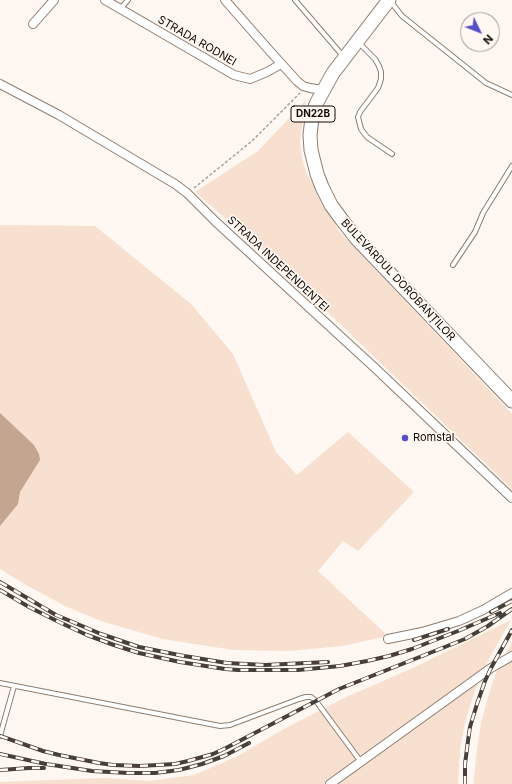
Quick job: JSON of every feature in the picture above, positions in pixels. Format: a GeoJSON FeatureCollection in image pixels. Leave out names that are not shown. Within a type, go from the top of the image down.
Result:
{"type":"FeatureCollection","features":[{"type":"Feature","properties":{"kind":"main road","name":"BULEVARDUL DOROBANȚILOR"},"geometry":{"type":"LineString","coordinates":[[389,0],[333,73],[316,104],[312,118],[310,135],[314,164],[319,180],[331,205],[356,238],[512,401]]}},
{"type":"Feature","properties":{"kind":"street"},"geometry":{"type":"LineString","coordinates":[[33,24],[54,0]]}},
{"type":"Feature","properties":{"kind":"street","name":"STRADA RODNEI"},"geometry":{"type":"LineString","coordinates":[[105,0],[234,75],[250,79],[281,64]]}},
{"type":"Feature","properties":{"kind":"street"},"geometry":{"type":"LineString","coordinates":[[225,0],[297,81],[303,86],[323,90]]}},
{"type":"Feature","properties":{"kind":"street","name":"STRADA INDEPENDENȚEI"},"geometry":{"type":"LineString","coordinates":[[0,84],[59,115],[175,184],[187,193],[512,498]]}},
{"type":"Feature","properties":{"kind":"street"},"geometry":{"type":"LineString","coordinates":[[388,639],[422,632],[459,621],[483,610],[512,593]]}},
{"type":"Feature","properties":{"kind":"street"},"geometry":{"type":"LineString","coordinates":[[330,784],[491,668],[512,656]]}},
{"type":"Feature","properties":{"kind":"lane"},"geometry":{"type":"LineString","coordinates":[[120,10],[128,0]]}},
{"type":"Feature","properties":{"kind":"lane"},"geometry":{"type":"LineString","coordinates":[[295,0],[344,58]]}},
{"type":"Feature","properties":{"kind":"lane"},"geometry":{"type":"LineString","coordinates":[[389,0],[402,16],[486,83],[512,95]]}},
{"type":"Feature","properties":{"kind":"lane"},"geometry":{"type":"LineString","coordinates":[[357,42],[375,59],[381,72],[381,79],[378,88],[358,117],[361,129],[367,137],[392,154]]}},
{"type":"Feature","properties":{"kind":"lane"},"geometry":{"type":"LineString","coordinates":[[453,265],[475,232],[483,213],[512,166]]}},
{"type":"Feature","properties":{"kind":"lane"},"geometry":{"type":"LineString","coordinates":[[0,683],[220,726],[230,725],[306,697],[316,701],[361,762]]}},
{"type":"Feature","properties":{"kind":"lane"},"geometry":{"type":"LineString","coordinates":[[0,736],[14,686]]}},
{"type":"Feature","properties":{"kind":"path"},"geometry":{"type":"LineString","coordinates":[[187,193],[252,141],[300,93],[303,86]]}},
{"type":"Feature","properties":{"kind":"shaded area"},"geometry":{"type":"Polygon","coordinates":[[[306,100],[300,141],[302,159],[307,174],[339,231],[512,414],[512,489],[267,254],[195,192],[258,151],[306,100]]]}},
{"type":"Feature","properties":{"kind":"shaded area"},"geometry":{"type":"Polygon","coordinates":[[[0,225],[95,226],[191,304],[233,354],[276,452],[297,475],[348,432],[414,492],[358,551],[343,541],[318,571],[388,636],[342,646],[290,651],[233,650],[163,639],[101,621],[65,606],[0,569],[0,225]]]}},
{"type":"Feature","properties":{"kind":"shaded area"},"geometry":{"type":"Polygon","coordinates":[[[0,413],[34,445],[39,454],[40,460],[20,492],[18,504],[0,526],[0,413]]]}},
{"type":"Feature","properties":{"kind":"shaded area"},"geometry":{"type":"Polygon","coordinates":[[[511,620],[489,659],[474,693],[465,723],[460,749],[458,784],[0,784],[0,782],[104,778],[150,781],[194,775],[238,756],[282,730],[344,698],[415,667],[511,620]]]}},
{"type":"Feature","properties":{"kind":"shaded area"},"geometry":{"type":"Polygon","coordinates":[[[512,642],[512,784],[474,784],[481,723],[496,673],[512,642]]]}},
{"type":"Feature","properties":{"kind":"railway"},"geometry":{"type":"LineString","coordinates":[[0,582],[56,615],[101,634],[139,647],[227,663],[265,665],[328,662]]}},
{"type":"Feature","properties":{"kind":"railway"},"geometry":{"type":"LineString","coordinates":[[0,590],[57,621],[87,635],[114,645],[139,653],[180,662],[238,670],[298,670],[340,666],[367,661],[412,649],[500,613]]}},
{"type":"Feature","properties":{"kind":"railway"},"geometry":{"type":"LineString","coordinates":[[491,612],[512,601]]}},
{"type":"Feature","properties":{"kind":"railway"},"geometry":{"type":"LineString","coordinates":[[0,736],[43,751],[113,765],[140,766],[175,764],[188,761],[213,754],[226,748],[339,689],[465,639],[488,626],[512,609]]}},
{"type":"Feature","properties":{"kind":"railway"},"geometry":{"type":"LineString","coordinates":[[414,640],[448,629]]}},
{"type":"Feature","properties":{"kind":"railway"},"geometry":{"type":"LineString","coordinates":[[465,784],[465,764],[470,727],[477,704],[491,668],[512,630]]}},
{"type":"Feature","properties":{"kind":"railway"},"geometry":{"type":"LineString","coordinates":[[0,754],[46,764],[92,771],[155,773],[179,770],[202,764],[224,756],[249,743]]}},
{"type":"Feature","properties":{"kind":"railway"},"geometry":{"type":"LineString","coordinates":[[0,770],[44,768]]}},
{"type":"Feature","properties":{"kind":"place","name":"Romstal"},"geometry":{"type":"Point","coordinates":[405,438]}}]}
